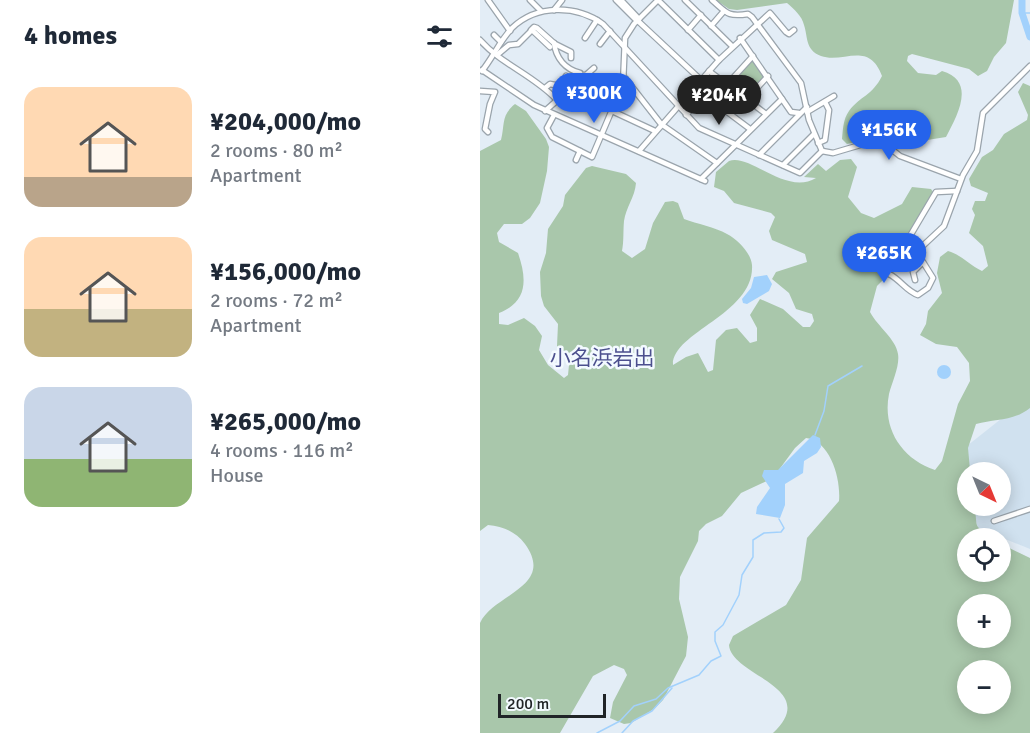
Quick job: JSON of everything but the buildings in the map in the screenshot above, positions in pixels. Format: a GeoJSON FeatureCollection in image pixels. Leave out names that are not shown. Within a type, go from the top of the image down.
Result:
{"type":"FeatureCollection","features":[{"type":"Feature","properties":{"kind":"street"},"geometry":{"type":"LineString","coordinates":[[488,0],[510,31]]}},
{"type":"Feature","properties":{"kind":"street"},"geometry":{"type":"LineString","coordinates":[[530,0],[541,11]]}},
{"type":"Feature","properties":{"kind":"street"},"geometry":{"type":"LineString","coordinates":[[536,5],[541,0]]}},
{"type":"Feature","properties":{"kind":"street"},"geometry":{"type":"LineString","coordinates":[[554,10],[562,0]]}},
{"type":"Feature","properties":{"kind":"street"},"geometry":{"type":"LineString","coordinates":[[616,0],[701,80]]}},
{"type":"Feature","properties":{"kind":"street"},"geometry":{"type":"LineString","coordinates":[[621,0],[638,20]]}},
{"type":"Feature","properties":{"kind":"street"},"geometry":{"type":"LineString","coordinates":[[554,115],[547,128],[552,137],[592,157],[625,78],[624,45],[627,34],[658,0],[719,60]]}},
{"type":"Feature","properties":{"kind":"street"},"geometry":{"type":"LineString","coordinates":[[685,0],[732,46]]}},
{"type":"Feature","properties":{"kind":"street"},"geometry":{"type":"LineString","coordinates":[[712,0],[724,11],[737,17],[748,14],[801,83],[814,134],[822,152]]}},
{"type":"Feature","properties":{"kind":"street"},"geometry":{"type":"LineString","coordinates":[[496,54],[501,42],[510,31],[526,18],[541,11],[575,11],[597,20],[610,31],[699,128],[735,145],[800,173],[822,152],[833,153],[867,143],[886,145],[900,156],[961,179]]}},
{"type":"Feature","properties":{"kind":"street"},"geometry":{"type":"LineString","coordinates":[[711,26],[724,11]]}},
{"type":"Feature","properties":{"kind":"street"},"geometry":{"type":"LineString","coordinates":[[639,151],[694,87],[757,23],[770,13],[789,34],[794,30]]}},
{"type":"Feature","properties":{"kind":"street"},"geometry":{"type":"LineString","coordinates":[[688,30],[701,15]]}},
{"type":"Feature","properties":{"kind":"street"},"geometry":{"type":"LineString","coordinates":[[585,38],[597,20]]}},
{"type":"Feature","properties":{"kind":"street"},"geometry":{"type":"LineString","coordinates":[[571,58],[571,52],[567,49],[552,45],[531,30],[518,44],[509,45],[496,54],[481,70],[545,111],[703,180],[750,129],[782,99]]}},
{"type":"Feature","properties":{"kind":"street"},"geometry":{"type":"LineString","coordinates":[[600,44],[610,31]]}},
{"type":"Feature","properties":{"kind":"street"},"geometry":{"type":"LineString","coordinates":[[494,35],[501,42]]}},
{"type":"Feature","properties":{"kind":"street"},"geometry":{"type":"LineString","coordinates":[[740,38],[768,76],[789,111],[799,113]]}},
{"type":"Feature","properties":{"kind":"street"},"geometry":{"type":"LineString","coordinates":[[480,40],[545,88],[556,99]]}},
{"type":"Feature","properties":{"kind":"street"},"geometry":{"type":"LineString","coordinates":[[567,49],[571,43]]}},
{"type":"Feature","properties":{"kind":"street"},"geometry":{"type":"LineString","coordinates":[[552,45],[565,67],[580,75],[590,76],[594,68]]}},
{"type":"Feature","properties":{"kind":"street"},"geometry":{"type":"LineString","coordinates":[[712,101],[753,56]]}},
{"type":"Feature","properties":{"kind":"street"},"geometry":{"type":"LineString","coordinates":[[957,191],[936,192],[910,236],[893,253],[887,265],[889,274],[903,282],[909,292],[918,295],[928,288],[933,278],[926,264],[920,263],[913,255],[944,226],[957,191],[961,179],[977,151],[983,113],[1030,66]]}},
{"type":"Feature","properties":{"kind":"street"},"geometry":{"type":"LineString","coordinates":[[709,71],[766,114]]}},
{"type":"Feature","properties":{"kind":"street"},"geometry":{"type":"LineString","coordinates":[[545,111],[574,84],[580,75]]}},
{"type":"Feature","properties":{"kind":"street"},"geometry":{"type":"LineString","coordinates":[[566,76],[574,84]]}},
{"type":"Feature","properties":{"kind":"street"},"geometry":{"type":"LineString","coordinates":[[747,99],[768,76]]}},
{"type":"Feature","properties":{"kind":"street"},"geometry":{"type":"LineString","coordinates":[[625,78],[661,124],[717,163]]}},
{"type":"Feature","properties":{"kind":"street"},"geometry":{"type":"LineString","coordinates":[[488,132],[485,129],[491,100],[500,84]]}},
{"type":"Feature","properties":{"kind":"street"},"geometry":{"type":"LineString","coordinates":[[545,88],[550,84],[555,85]]}},
{"type":"Feature","properties":{"kind":"street"},"geometry":{"type":"LineString","coordinates":[[694,87],[750,129]]}},
{"type":"Feature","properties":{"kind":"street"},"geometry":{"type":"LineString","coordinates":[[480,92],[494,92]]}},
{"type":"Feature","properties":{"kind":"street"},"geometry":{"type":"LineString","coordinates":[[686,116],[704,95]]}},
{"type":"Feature","properties":{"kind":"street"},"geometry":{"type":"LineString","coordinates":[[759,155],[799,113],[834,96]]}},
{"type":"Feature","properties":{"kind":"street"},"geometry":{"type":"LineString","coordinates":[[491,100],[497,104]]}},
{"type":"Feature","properties":{"kind":"street"},"geometry":{"type":"LineString","coordinates":[[818,143],[825,140],[829,110],[825,102]]}},
{"type":"Feature","properties":{"kind":"street"},"geometry":{"type":"LineString","coordinates":[[612,111],[655,130]]}},
{"type":"Feature","properties":{"kind":"street"},"geometry":{"type":"LineString","coordinates":[[783,165],[814,134]]}},
{"type":"Feature","properties":{"kind":"street"},"geometry":{"type":"LineString","coordinates":[[576,160],[580,151]]}},
{"type":"Feature","properties":{"kind":"street"},"geometry":{"type":"LineString","coordinates":[[915,280],[913,272],[920,263]]}},
{"type":"Feature","properties":{"kind":"street"},"geometry":{"type":"LineString","coordinates":[[994,521],[1030,509]]}},
{"type":"Feature","properties":{"kind":"shaded area"},"geometry":{"type":"Polygon","coordinates":[[[1030,396],[1030,549],[1011,541],[1011,528],[978,528],[975,516],[1011,516],[1011,462],[963,462],[958,453],[1030,396]]]}},
{"type":"Feature","properties":{"kind":"green space"},"geometry":{"type":"Polygon","coordinates":[[[716,0],[1014,0],[1006,43],[994,57],[987,71],[978,76],[969,69],[912,54],[908,56],[907,61],[918,73],[936,75],[942,71],[953,76],[959,83],[962,91],[959,110],[946,137],[921,141],[915,138],[883,137],[847,144],[842,139],[846,117],[853,106],[878,83],[882,76],[877,65],[863,56],[829,58],[816,53],[808,43],[801,19],[787,3],[737,10],[729,9],[716,0]]]}},
{"type":"Feature","properties":{"kind":"green space"},"geometry":{"type":"Polygon","coordinates":[[[752,59],[765,77],[746,97],[730,83],[752,59]]]}},
{"type":"Feature","properties":{"kind":"green space"},"geometry":{"type":"Polygon","coordinates":[[[1023,83],[1030,86],[1030,408],[1011,417],[976,424],[968,448],[969,462],[957,462],[957,516],[975,516],[979,528],[957,528],[957,582],[1011,582],[1011,549],[1030,558],[1030,733],[773,733],[785,717],[787,704],[781,693],[770,683],[733,656],[729,645],[733,636],[786,605],[801,580],[807,538],[839,501],[838,483],[833,463],[822,446],[806,438],[795,448],[773,478],[741,493],[722,516],[706,524],[699,531],[698,541],[680,577],[679,599],[688,637],[686,656],[663,700],[654,709],[631,723],[624,724],[610,718],[613,702],[627,675],[624,669],[614,665],[593,676],[560,733],[480,733],[480,623],[497,604],[528,580],[533,570],[532,559],[525,544],[518,536],[504,528],[488,525],[480,531],[480,151],[501,140],[507,112],[515,104],[526,111],[549,147],[547,171],[540,203],[530,218],[522,224],[504,224],[497,233],[499,242],[518,253],[524,281],[523,289],[515,303],[499,313],[499,324],[508,325],[524,318],[535,326],[542,336],[539,350],[548,365],[564,378],[568,375],[569,365],[557,346],[558,324],[544,306],[541,296],[540,272],[546,253],[548,229],[563,206],[565,195],[586,168],[592,166],[626,174],[636,183],[624,221],[622,251],[632,258],[645,249],[653,223],[665,202],[673,201],[678,203],[684,219],[727,234],[747,252],[752,265],[749,282],[741,297],[685,342],[676,353],[673,365],[698,353],[708,372],[713,370],[716,340],[726,330],[737,328],[750,343],[757,341],[757,328],[750,315],[760,299],[783,309],[803,327],[810,327],[814,321],[812,314],[796,309],[789,293],[772,279],[776,272],[807,262],[805,254],[772,240],[769,231],[775,217],[771,213],[734,203],[724,191],[714,187],[716,172],[729,161],[738,160],[793,182],[805,182],[816,178],[804,177],[818,164],[826,171],[840,160],[851,159],[857,167],[848,197],[861,213],[874,218],[902,204],[912,187],[931,189],[933,192],[909,235],[890,251],[885,278],[877,286],[870,312],[894,343],[898,354],[898,364],[889,394],[888,407],[892,431],[904,450],[923,465],[935,470],[942,461],[958,404],[970,381],[969,363],[957,347],[936,344],[920,335],[926,324],[928,311],[942,293],[937,273],[940,257],[948,251],[982,271],[988,266],[983,246],[969,233],[975,215],[972,209],[975,201],[985,201],[988,193],[971,186],[969,179],[982,157],[993,150],[1004,134],[1027,120],[1028,115],[1018,92],[1023,83]]]}},
{"type":"Feature","properties":{"kind":"water"},"geometry":{"type":"Polygon","coordinates":[[[767,275],[772,284],[769,291],[747,304],[743,303],[742,299],[751,288],[754,277],[767,275]]]}},
{"type":"Feature","properties":{"kind":"water"},"geometry":{"type":"Polygon","coordinates":[[[944,365],[949,367],[951,372],[949,377],[944,379],[939,377],[937,372],[939,367],[944,365]]]}},
{"type":"Feature","properties":{"kind":"water"},"geometry":{"type":"Polygon","coordinates":[[[813,435],[820,438],[821,447],[817,453],[804,461],[803,473],[785,484],[785,505],[780,518],[756,514],[757,507],[770,488],[762,476],[764,470],[778,470],[813,435]]]}},
{"type":"Feature","properties":{"kind":"waterway"},"geometry":{"type":"LineString","coordinates":[[1022,0],[1022,13],[1030,37]]}},
{"type":"Feature","properties":{"kind":"waterway"},"geometry":{"type":"LineString","coordinates":[[1022,13],[1030,13]]}},
{"type":"Feature","properties":{"kind":"waterway"},"geometry":{"type":"LineString","coordinates":[[815,435],[824,411],[828,386],[862,366]]}},
{"type":"Feature","properties":{"kind":"waterway"},"geometry":{"type":"LineString","coordinates":[[597,733],[620,721],[634,706],[656,699],[668,688],[699,675],[711,661],[721,656],[715,641],[715,632],[723,625],[739,595],[742,575],[753,557],[753,540],[764,533],[781,532],[784,528],[779,519]]}},
{"type":"Feature","properties":{"kind":"waterway"},"geometry":{"type":"LineString","coordinates":[[622,733],[633,721],[652,711],[672,688]]}},
{"type":"Feature","properties":{"kind":"district","name":"小名浜岩出"},"geometry":{"type":"Point","coordinates":[602,358]}}]}
